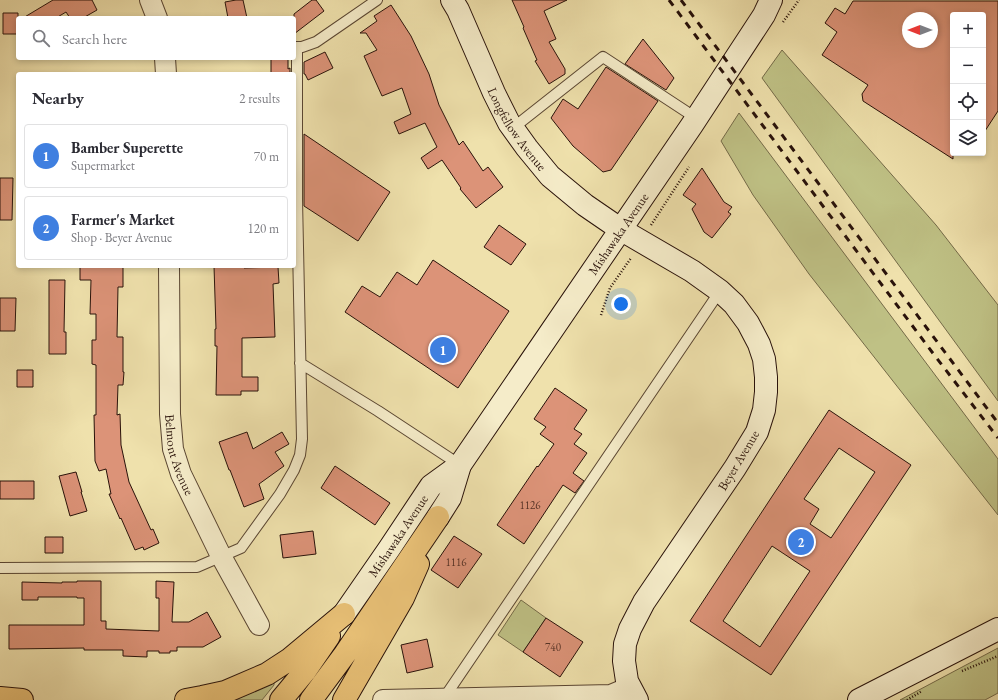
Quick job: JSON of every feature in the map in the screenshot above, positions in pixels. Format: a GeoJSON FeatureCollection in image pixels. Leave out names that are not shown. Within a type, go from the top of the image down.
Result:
{"type":"FeatureCollection","features":[{"type":"Feature","properties":{"kind":"main road"},"geometry":{"type":"LineString","coordinates":[[311,700],[346,654],[438,517]]}},
{"type":"Feature","properties":{"kind":"main road"},"geometry":{"type":"LineString","coordinates":[[344,700],[403,598],[438,517]]}},
{"type":"Feature","properties":{"kind":"main road"},"geometry":{"type":"LineString","coordinates":[[186,700],[225,692],[267,674],[290,659],[344,614]]}},
{"type":"Feature","properties":{"kind":"main road"},"geometry":{"type":"LineString","coordinates":[[281,700],[305,671],[344,614]]}},
{"type":"Feature","properties":{"kind":"main road"},"geometry":{"type":"LineString","coordinates":[[0,698],[22,700]]}},
{"type":"Feature","properties":{"kind":"street"},"geometry":{"type":"LineString","coordinates":[[150,0],[155,16]]}},
{"type":"Feature","properties":{"kind":"street","name":"Longfellow Avenue"},"geometry":{"type":"LineString","coordinates":[[452,0],[458,10],[494,93],[509,123],[527,148],[550,176],[585,205],[620,229]]}},
{"type":"Feature","properties":{"kind":"street","name":"Mishawaka Avenue"},"geometry":{"type":"LineString","coordinates":[[438,517],[450,498],[460,465],[696,118],[764,15],[771,0]]}},
{"type":"Feature","properties":{"kind":"street"},"geometry":{"type":"LineString","coordinates":[[165,60],[166,72]]}},
{"type":"Feature","properties":{"kind":"street","name":"Beyer Avenue"},"geometry":{"type":"LineString","coordinates":[[620,229],[692,271],[720,291],[734,304],[748,323],[759,344],[764,359],[766,377],[764,410],[757,432],[735,468],[644,602],[630,629],[625,644],[624,661],[627,681],[633,694]]}},
{"type":"Feature","properties":{"kind":"street","name":"Belmont Avenue"},"geometry":{"type":"LineString","coordinates":[[169,268],[170,414],[173,449],[180,474],[221,556],[259,625]]}},
{"type":"Feature","properties":{"kind":"street","name":"Mishawaka Avenue"},"geometry":{"type":"LineString","coordinates":[[344,614],[431,486],[460,465]]}},
{"type":"Feature","properties":{"kind":"street"},"geometry":{"type":"LineString","coordinates":[[859,700],[998,629]]}},
{"type":"Feature","properties":{"kind":"street"},"geometry":{"type":"LineString","coordinates":[[383,700],[633,694]]}},
{"type":"Feature","properties":{"kind":"lane"},"geometry":{"type":"LineString","coordinates":[[296,47],[316,42],[377,0]]}},
{"type":"Feature","properties":{"kind":"lane"},"geometry":{"type":"LineString","coordinates":[[513,128],[603,57],[696,118]]}},
{"type":"Feature","properties":{"kind":"lane"},"geometry":{"type":"LineString","coordinates":[[295,60],[295,72]]}},
{"type":"Feature","properties":{"kind":"lane"},"geometry":{"type":"LineString","coordinates":[[0,568],[197,567],[241,548],[280,494],[294,470],[300,455],[302,439],[296,123]]}},
{"type":"Feature","properties":{"kind":"lane"},"geometry":{"type":"LineString","coordinates":[[444,698],[720,291]]}},
{"type":"Feature","properties":{"kind":"lane"},"geometry":{"type":"LineString","coordinates":[[300,363],[378,411],[460,465]]}},
{"type":"Feature","properties":{"kind":"path"},"geometry":{"type":"LineString","coordinates":[[601,315],[610,288],[629,260]]}},
{"type":"Feature","properties":{"kind":"path"},"geometry":{"type":"LineString","coordinates":[[958,672],[998,656]]}},
{"type":"Feature","properties":{"kind":"path"},"geometry":{"type":"LineString","coordinates":[[907,700],[926,689]]}},
{"type":"Feature","properties":{"kind":"green space"},"geometry":{"type":"Polygon","coordinates":[[[782,50],[936,225],[998,305],[998,401],[762,78],[782,50]]]}},
{"type":"Feature","properties":{"kind":"green space"},"geometry":{"type":"Polygon","coordinates":[[[739,113],[998,459],[998,515],[809,274],[753,195],[721,141],[739,113]]]}},
{"type":"Feature","properties":{"kind":"green space"},"geometry":{"type":"Polygon","coordinates":[[[521,600],[546,618],[523,652],[498,635],[521,600]]]}},
{"type":"Feature","properties":{"kind":"green space"},"geometry":{"type":"Polygon","coordinates":[[[998,648],[998,693],[985,700],[900,700],[998,648]]]}},
{"type":"Feature","properties":{"kind":"green space"},"geometry":{"type":"Polygon","coordinates":[[[271,683],[274,683],[274,685],[262,700],[234,700],[258,690],[271,683]]]}},
{"type":"Feature","properties":{"kind":"building"},"geometry":{"type":"Polygon","coordinates":[[[53,0],[92,0],[97,10],[86,16],[69,16],[66,12],[59,16],[26,16],[53,0]]]}},
{"type":"Feature","properties":{"kind":"building"},"geometry":{"type":"Polygon","coordinates":[[[243,0],[247,16],[228,16],[225,2],[243,0]]]}},
{"type":"Feature","properties":{"kind":"building"},"geometry":{"type":"Polygon","coordinates":[[[312,0],[316,0],[324,11],[296,32],[296,16],[294,16],[294,14],[312,0]]]}},
{"type":"Feature","properties":{"kind":"building"},"geometry":{"type":"Polygon","coordinates":[[[512,0],[567,0],[544,11],[556,39],[549,42],[565,69],[565,74],[549,84],[535,61],[537,60],[512,0]]]}},
{"type":"Feature","properties":{"kind":"building"},"geometry":{"type":"Polygon","coordinates":[[[853,1],[998,1],[998,111],[986,129],[986,12],[950,12],[950,156],[953,156],[953,159],[863,101],[862,94],[868,85],[822,55],[837,32],[825,23],[835,8],[845,14],[853,1]]]}},
{"type":"Feature","properties":{"kind":"building"},"geometry":{"type":"Polygon","coordinates":[[[391,5],[411,36],[429,74],[439,105],[459,145],[463,141],[483,171],[488,167],[503,187],[476,208],[460,189],[461,188],[442,160],[428,169],[421,158],[437,147],[425,123],[399,134],[394,122],[411,114],[402,88],[382,96],[364,56],[377,50],[366,33],[360,33],[377,21],[374,16],[391,5]]]}},
{"type":"Feature","properties":{"kind":"building"},"geometry":{"type":"Polygon","coordinates":[[[3,13],[18,13],[18,16],[16,16],[16,34],[3,34],[3,13]]]}},
{"type":"Feature","properties":{"kind":"building"},"geometry":{"type":"Polygon","coordinates":[[[643,39],[674,78],[666,90],[625,64],[643,39]]]}},
{"type":"Feature","properties":{"kind":"building"},"geometry":{"type":"Polygon","coordinates":[[[325,52],[333,68],[308,80],[304,74],[304,62],[325,52]]]}},
{"type":"Feature","properties":{"kind":"building"},"geometry":{"type":"Polygon","coordinates":[[[271,60],[288,60],[288,69],[290,68],[290,72],[271,72],[271,60]]]}},
{"type":"Feature","properties":{"kind":"building"},"geometry":{"type":"Polygon","coordinates":[[[606,67],[658,101],[611,170],[603,172],[573,146],[551,118],[563,99],[578,109],[606,67]]]}},
{"type":"Feature","properties":{"kind":"building"},"geometry":{"type":"Polygon","coordinates":[[[304,134],[390,192],[358,241],[304,206],[304,134]]]}},
{"type":"Feature","properties":{"kind":"building"},"geometry":{"type":"Polygon","coordinates":[[[702,168],[724,202],[732,207],[728,212],[731,214],[712,238],[704,232],[692,209],[696,204],[683,195],[702,168]]]}},
{"type":"Feature","properties":{"kind":"building"},"geometry":{"type":"Polygon","coordinates":[[[0,178],[13,178],[12,220],[0,220],[0,178]]]}},
{"type":"Feature","properties":{"kind":"building"},"geometry":{"type":"Polygon","coordinates":[[[499,225],[526,244],[511,265],[484,247],[499,225]]]}},
{"type":"Feature","properties":{"kind":"building"},"geometry":{"type":"Polygon","coordinates":[[[433,260],[509,311],[458,388],[345,312],[362,286],[380,297],[397,272],[417,285],[433,260]]]}},
{"type":"Feature","properties":{"kind":"building"},"geometry":{"type":"Polygon","coordinates":[[[80,268],[123,268],[123,287],[118,287],[117,337],[123,337],[124,372],[123,385],[118,385],[117,415],[120,414],[121,445],[129,482],[151,530],[153,529],[159,543],[144,550],[143,547],[135,550],[109,494],[111,494],[106,469],[99,471],[95,461],[94,415],[96,415],[96,365],[92,364],[92,340],[96,340],[96,314],[90,314],[91,280],[80,280],[80,268]]]}},
{"type":"Feature","properties":{"kind":"building"},"geometry":{"type":"Polygon","coordinates":[[[214,268],[278,268],[279,283],[273,284],[275,337],[242,338],[242,377],[258,377],[258,391],[241,391],[241,395],[216,395],[214,268]]]}},
{"type":"Feature","properties":{"kind":"building"},"geometry":{"type":"Polygon","coordinates":[[[49,280],[65,280],[64,332],[66,332],[66,354],[49,354],[49,280]]]}},
{"type":"Feature","properties":{"kind":"building"},"geometry":{"type":"Polygon","coordinates":[[[0,298],[16,298],[15,331],[0,331],[0,298]]]}},
{"type":"Feature","properties":{"kind":"building"},"geometry":{"type":"Polygon","coordinates":[[[17,370],[33,370],[33,387],[17,387],[17,370]]]}},
{"type":"Feature","properties":{"kind":"building"},"geometry":{"type":"Polygon","coordinates":[[[555,388],[587,410],[574,429],[582,434],[574,444],[587,453],[573,473],[584,481],[575,493],[563,485],[524,544],[497,525],[537,466],[538,467],[554,444],[540,434],[546,427],[534,419],[555,388]]]}},
{"type":"Feature","properties":{"kind":"building"},"geometry":{"type":"Polygon","coordinates":[[[829,410],[911,465],[771,675],[690,621],[829,410]],[[839,448],[804,499],[819,509],[810,524],[831,538],[875,472],[839,448]],[[772,546],[723,621],[760,647],[810,571],[772,546]]]}},
{"type":"Feature","properties":{"kind":"building"},"geometry":{"type":"Polygon","coordinates":[[[247,432],[253,449],[282,432],[289,444],[275,452],[284,466],[259,484],[264,499],[244,507],[219,442],[247,432]]]}},
{"type":"Feature","properties":{"kind":"building"},"geometry":{"type":"Polygon","coordinates":[[[335,466],[390,503],[375,525],[321,488],[335,466]]]}},
{"type":"Feature","properties":{"kind":"building"},"geometry":{"type":"Polygon","coordinates":[[[76,472],[87,511],[70,516],[59,476],[76,472]]]}},
{"type":"Feature","properties":{"kind":"building"},"geometry":{"type":"Polygon","coordinates":[[[0,481],[34,481],[34,499],[0,499],[0,481]]]}},
{"type":"Feature","properties":{"kind":"building"},"geometry":{"type":"Polygon","coordinates":[[[313,531],[316,554],[283,558],[280,535],[313,531]]]}},
{"type":"Feature","properties":{"kind":"building"},"geometry":{"type":"Polygon","coordinates":[[[454,536],[482,554],[458,588],[431,570],[454,536]]]}},
{"type":"Feature","properties":{"kind":"building"},"geometry":{"type":"Polygon","coordinates":[[[45,537],[63,537],[63,553],[45,553],[45,537]]]}},
{"type":"Feature","properties":{"kind":"building"},"geometry":{"type":"Polygon","coordinates":[[[77,581],[101,581],[101,621],[106,621],[106,629],[159,631],[159,598],[156,598],[156,581],[174,582],[172,622],[189,622],[207,612],[221,637],[203,647],[177,647],[177,651],[170,651],[170,653],[147,651],[147,657],[123,656],[123,650],[84,650],[84,648],[9,649],[9,625],[84,625],[84,598],[38,597],[38,600],[22,600],[22,582],[62,583],[77,581]]]}},
{"type":"Feature","properties":{"kind":"building"},"geometry":{"type":"Polygon","coordinates":[[[546,618],[583,642],[560,677],[523,652],[546,618]]]}},
{"type":"Feature","properties":{"kind":"building"},"geometry":{"type":"Polygon","coordinates":[[[427,639],[433,667],[407,673],[401,645],[427,639]]]}},
{"type":"Feature","properties":{"kind":"railway"},"geometry":{"type":"LineString","coordinates":[[669,0],[998,438]]}},
{"type":"Feature","properties":{"kind":"railway"},"geometry":{"type":"LineString","coordinates":[[681,0],[998,423]]}},
{"type":"Feature","properties":{"kind":"place","name":"Bamber Superette"},"geometry":{"type":"Point","coordinates":[443,350]}},
{"type":"Feature","properties":{"kind":"place","name":"Farmer's Market"},"geometry":{"type":"Point","coordinates":[801,542]}}]}
